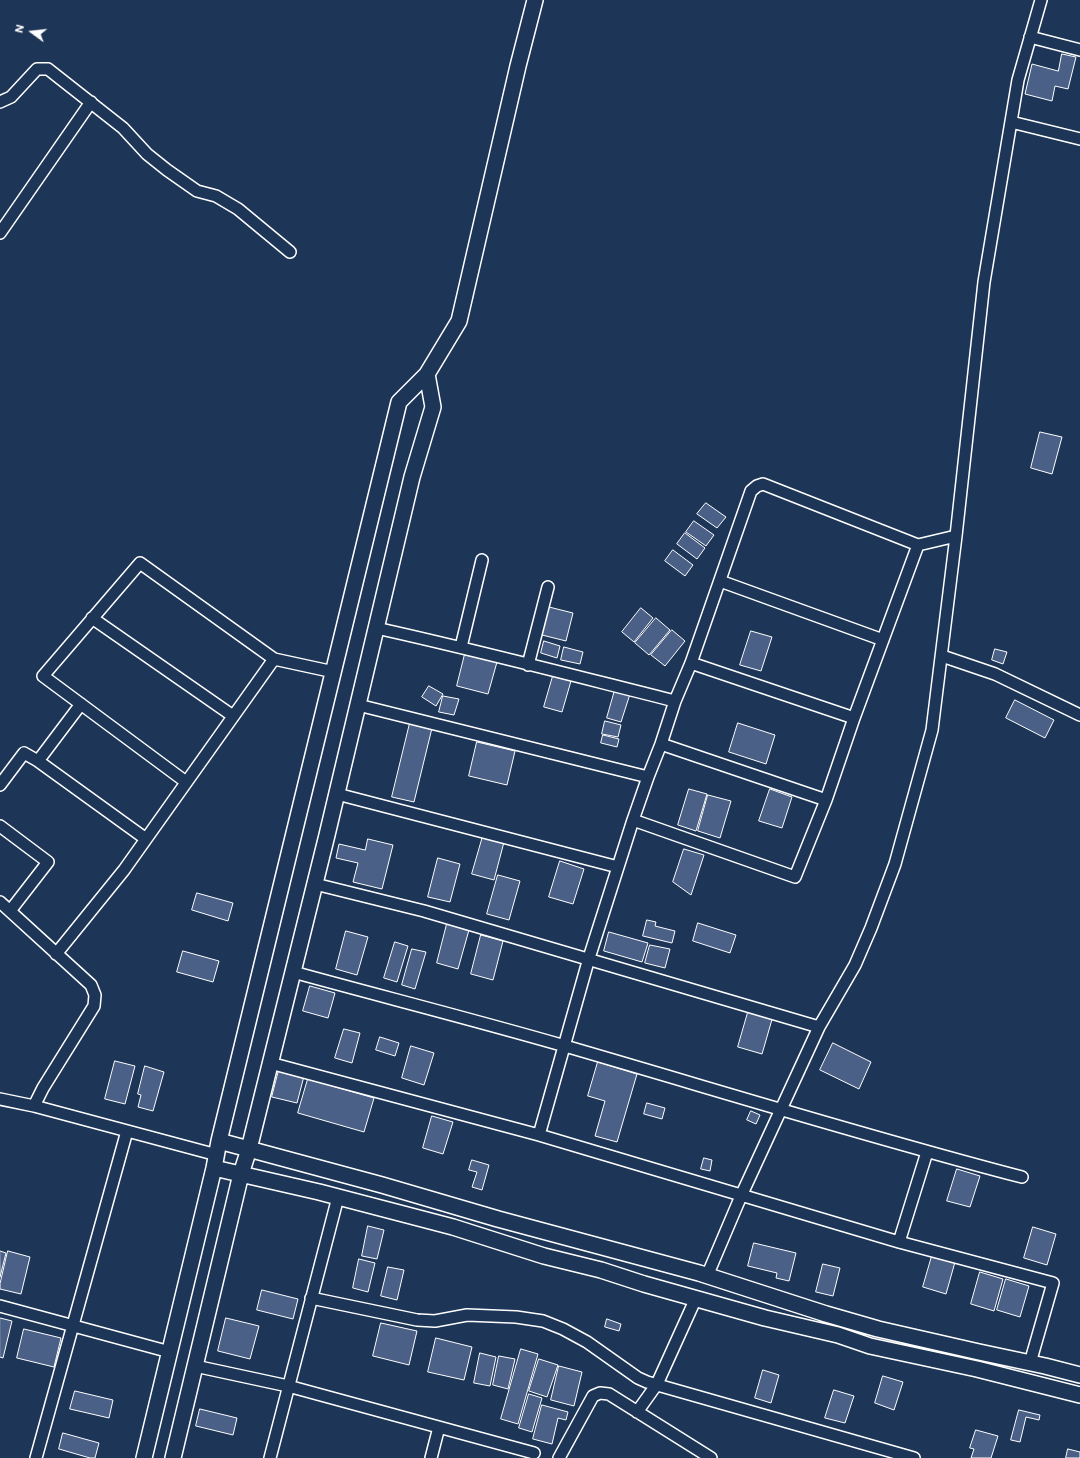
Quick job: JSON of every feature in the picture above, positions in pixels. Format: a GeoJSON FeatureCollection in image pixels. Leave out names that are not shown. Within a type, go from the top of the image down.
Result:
{"type":"FeatureCollection","features":[{"type":"Feature","properties":{"kind":"street"},"geometry":{"type":"LineString","coordinates":[[144,1458],[399,402],[427,374],[459,321],[518,66],[535,0]]}},
{"type":"Feature","properties":{"kind":"street"},"geometry":{"type":"LineString","coordinates":[[637,1412],[657,1384],[707,1276],[740,1196],[820,1027],[855,965],[896,864],[932,730],[956,536],[984,282],[1018,80],[1041,0]]}},
{"type":"Feature","properties":{"kind":"street"},"geometry":{"type":"LineString","coordinates":[[1030,37],[1080,50]]}},
{"type":"Feature","properties":{"kind":"street"},"geometry":{"type":"LineString","coordinates":[[0,102],[11,97],[37,69],[48,69],[123,128],[147,154],[167,170],[197,191],[216,196],[238,209],[290,252]]}},
{"type":"Feature","properties":{"kind":"street"},"geometry":{"type":"LineString","coordinates":[[0,233],[91,102]]}},
{"type":"Feature","properties":{"kind":"street"},"geometry":{"type":"LineString","coordinates":[[1011,122],[1080,139]]}},
{"type":"Feature","properties":{"kind":"street"},"geometry":{"type":"LineString","coordinates":[[173,1458],[241,1174],[249,1149],[337,794],[412,477],[433,407],[427,374]]}},
{"type":"Feature","properties":{"kind":"street"},"geometry":{"type":"LineString","coordinates":[[539,1135],[589,958],[632,820],[661,744],[675,701],[691,663],[751,491],[757,486],[763,484],[918,545],[956,536]]}},
{"type":"Feature","properties":{"kind":"street"},"geometry":{"type":"LineString","coordinates":[[632,820],[795,877],[826,800],[854,718],[918,545]]}},
{"type":"Feature","properties":{"kind":"street"},"geometry":{"type":"LineString","coordinates":[[461,647],[482,560]]}},
{"type":"Feature","properties":{"kind":"street"},"geometry":{"type":"LineString","coordinates":[[186,782],[43,676],[140,563],[274,659],[334,672]]}},
{"type":"Feature","properties":{"kind":"street"},"geometry":{"type":"LineString","coordinates":[[720,581],[883,640]]}},
{"type":"Feature","properties":{"kind":"street"},"geometry":{"type":"LineString","coordinates":[[528,665],[548,587]]}},
{"type":"Feature","properties":{"kind":"street"},"geometry":{"type":"LineString","coordinates":[[92,618],[233,716]]}},
{"type":"Feature","properties":{"kind":"street"},"geometry":{"type":"LineString","coordinates":[[376,628],[461,647],[675,701]]}},
{"type":"Feature","properties":{"kind":"street"},"geometry":{"type":"LineString","coordinates":[[942,656],[995,674],[1080,715]]}},
{"type":"Feature","properties":{"kind":"street"},"geometry":{"type":"LineString","coordinates":[[56,954],[124,870],[274,659]]}},
{"type":"Feature","properties":{"kind":"street"},"geometry":{"type":"LineString","coordinates":[[691,663],[854,718]]}},
{"type":"Feature","properties":{"kind":"street"},"geometry":{"type":"LineString","coordinates":[[38,762],[81,704]]}},
{"type":"Feature","properties":{"kind":"street"},"geometry":{"type":"LineString","coordinates":[[358,705],[648,777]]}},
{"type":"Feature","properties":{"kind":"street"},"geometry":{"type":"LineString","coordinates":[[661,744],[826,800]]}},
{"type":"Feature","properties":{"kind":"street"},"geometry":{"type":"LineString","coordinates":[[0,785],[24,753],[146,839]]}},
{"type":"Feature","properties":{"kind":"street"},"geometry":{"type":"LineString","coordinates":[[337,794],[618,867]]}},
{"type":"Feature","properties":{"kind":"street"},"geometry":{"type":"LineString","coordinates":[[0,826],[48,862],[10,912]]}},
{"type":"Feature","properties":{"kind":"street"},"geometry":{"type":"LineString","coordinates":[[315,884],[424,911],[589,958],[820,1027]]}},
{"type":"Feature","properties":{"kind":"street"},"geometry":{"type":"LineString","coordinates":[[0,902],[90,986],[95,995],[94,1006],[43,1088],[34,1106]]}},
{"type":"Feature","properties":{"kind":"street"},"geometry":{"type":"LineString","coordinates":[[293,972],[564,1046],[927,1152],[1022,1177]]}},
{"type":"Feature","properties":{"kind":"street"},"geometry":{"type":"LineString","coordinates":[[270,1063],[539,1135],[740,1196],[899,1242],[1053,1283],[1030,1363]]}},
{"type":"Feature","properties":{"kind":"street"},"geometry":{"type":"LineString","coordinates":[[0,1099],[34,1106],[217,1155],[241,1174],[338,1197],[453,1227],[502,1241],[544,1256],[601,1270],[644,1284],[765,1318],[838,1335],[870,1346],[977,1369],[1080,1395]]}},
{"type":"Feature","properties":{"kind":"street"},"geometry":{"type":"LineString","coordinates":[[36,1458],[127,1131]]}},
{"type":"Feature","properties":{"kind":"street"},"geometry":{"type":"LineString","coordinates":[[217,1155],[249,1149],[382,1184],[498,1220],[707,1276],[878,1329],[1080,1375]]}},
{"type":"Feature","properties":{"kind":"street"},"geometry":{"type":"LineString","coordinates":[[899,1242],[927,1152]]}},
{"type":"Feature","properties":{"kind":"street"},"geometry":{"type":"LineString","coordinates":[[270,1458],[338,1197]]}},
{"type":"Feature","properties":{"kind":"street"},"geometry":{"type":"LineString","coordinates":[[311,1298],[417,1320],[435,1322],[467,1315],[516,1317],[543,1321],[563,1329],[587,1342],[638,1378],[914,1458]]}},
{"type":"Feature","properties":{"kind":"street"},"geometry":{"type":"LineString","coordinates":[[0,1306],[170,1352]]}},
{"type":"Feature","properties":{"kind":"street"},"geometry":{"type":"LineString","coordinates":[[195,1366],[288,1386],[534,1453]]}},
{"type":"Feature","properties":{"kind":"street"},"geometry":{"type":"LineString","coordinates":[[559,1458],[593,1396],[600,1393],[609,1394],[710,1458]]}},
{"type":"Feature","properties":{"kind":"street"},"geometry":{"type":"LineString","coordinates":[[431,1458],[439,1427]]}},
{"type":"Feature","properties":{"kind":"building"},"geometry":{"type":"Polygon","coordinates":[[[1062,54],[1076,57],[1068,89],[1055,86],[1052,101],[1025,94],[1032,64],[1058,71],[1062,54]]]}},
{"type":"Feature","properties":{"kind":"building"},"geometry":{"type":"Polygon","coordinates":[[[1040,432],[1062,437],[1052,474],[1031,468],[1040,432]]]}},
{"type":"Feature","properties":{"kind":"building"},"geometry":{"type":"Polygon","coordinates":[[[706,503],[726,517],[717,528],[697,514],[706,503]]]}},
{"type":"Feature","properties":{"kind":"building"},"geometry":{"type":"Polygon","coordinates":[[[694,521],[714,535],[706,546],[686,532],[694,521]]]}},
{"type":"Feature","properties":{"kind":"building"},"geometry":{"type":"Polygon","coordinates":[[[685,533],[705,548],[697,559],[677,544],[685,533]]]}},
{"type":"Feature","properties":{"kind":"building"},"geometry":{"type":"Polygon","coordinates":[[[673,550],[693,565],[685,576],[665,561],[673,550]]]}},
{"type":"Feature","properties":{"kind":"building"},"geometry":{"type":"Polygon","coordinates":[[[549,607],[573,613],[566,641],[542,635],[549,607]]]}},
{"type":"Feature","properties":{"kind":"building"},"geometry":{"type":"Polygon","coordinates":[[[641,608],[653,618],[634,642],[622,632],[641,608]]]}},
{"type":"Feature","properties":{"kind":"building"},"geometry":{"type":"Polygon","coordinates":[[[656,618],[670,630],[649,655],[635,643],[656,618]]]}},
{"type":"Feature","properties":{"kind":"building"},"geometry":{"type":"Polygon","coordinates":[[[672,630],[685,641],[665,666],[651,655],[672,630]]]}},
{"type":"Feature","properties":{"kind":"building"},"geometry":{"type":"Polygon","coordinates":[[[751,631],[772,637],[761,671],[740,665],[751,631]]]}},
{"type":"Feature","properties":{"kind":"building"},"geometry":{"type":"Polygon","coordinates":[[[544,641],[560,646],[557,658],[541,653],[544,641]]]}},
{"type":"Feature","properties":{"kind":"building"},"geometry":{"type":"Polygon","coordinates":[[[564,647],[583,652],[580,664],[561,660],[564,647]]]}},
{"type":"Feature","properties":{"kind":"building"},"geometry":{"type":"Polygon","coordinates":[[[995,649],[1007,652],[1003,664],[992,660],[995,649]]]}},
{"type":"Feature","properties":{"kind":"building"},"geometry":{"type":"Polygon","coordinates":[[[465,654],[497,662],[488,694],[457,686],[465,654]]]}},
{"type":"Feature","properties":{"kind":"building"},"geometry":{"type":"Polygon","coordinates":[[[553,676],[571,681],[562,712],[544,707],[553,676]]]}},
{"type":"Feature","properties":{"kind":"building"},"geometry":{"type":"Polygon","coordinates":[[[429,686],[443,694],[436,706],[422,697],[429,686]]]}},
{"type":"Feature","properties":{"kind":"building"},"geometry":{"type":"Polygon","coordinates":[[[615,690],[630,694],[621,722],[607,718],[615,690]]]}},
{"type":"Feature","properties":{"kind":"building"},"geometry":{"type":"Polygon","coordinates":[[[443,696],[459,699],[454,715],[439,712],[443,696]]]}},
{"type":"Feature","properties":{"kind":"building"},"geometry":{"type":"Polygon","coordinates":[[[1015,700],[1054,720],[1045,738],[1006,718],[1015,700]]]}},
{"type":"Feature","properties":{"kind":"building"},"geometry":{"type":"Polygon","coordinates":[[[605,721],[621,725],[618,737],[602,734],[605,721]]]}},
{"type":"Feature","properties":{"kind":"building"},"geometry":{"type":"Polygon","coordinates":[[[410,723],[432,728],[414,802],[392,797],[410,723]]]}},
{"type":"Feature","properties":{"kind":"building"},"geometry":{"type":"Polygon","coordinates":[[[738,723],[775,735],[766,764],[729,752],[738,723]]]}},
{"type":"Feature","properties":{"kind":"building"},"geometry":{"type":"Polygon","coordinates":[[[603,735],[619,739],[617,747],[601,743],[603,735]]]}},
{"type":"Feature","properties":{"kind":"building"},"geometry":{"type":"Polygon","coordinates":[[[477,742],[515,751],[507,785],[469,776],[477,742]]]}},
{"type":"Feature","properties":{"kind":"building"},"geometry":{"type":"Polygon","coordinates":[[[689,789],[707,794],[696,831],[678,825],[689,789]]]}},
{"type":"Feature","properties":{"kind":"building"},"geometry":{"type":"Polygon","coordinates":[[[770,789],[792,797],[782,828],[759,821],[770,789]]]}},
{"type":"Feature","properties":{"kind":"building"},"geometry":{"type":"Polygon","coordinates":[[[708,795],[731,801],[720,838],[698,831],[708,795]]]}},
{"type":"Feature","properties":{"kind":"building"},"geometry":{"type":"Polygon","coordinates":[[[483,836],[504,842],[494,880],[472,874],[483,836]]]}},
{"type":"Feature","properties":{"kind":"building"},"geometry":{"type":"Polygon","coordinates":[[[368,839],[393,845],[382,889],[353,882],[358,863],[336,858],[339,844],[365,850],[368,839]]]}},
{"type":"Feature","properties":{"kind":"building"},"geometry":{"type":"Polygon","coordinates":[[[684,849],[704,855],[691,895],[673,882],[684,849]]]}},
{"type":"Feature","properties":{"kind":"building"},"geometry":{"type":"Polygon","coordinates":[[[438,858],[460,864],[450,902],[428,897],[438,858]]]}},
{"type":"Feature","properties":{"kind":"building"},"geometry":{"type":"Polygon","coordinates":[[[560,861],[584,869],[573,904],[549,897],[560,861]]]}},
{"type":"Feature","properties":{"kind":"building"},"geometry":{"type":"Polygon","coordinates":[[[498,875],[520,881],[509,920],[487,914],[498,875]]]}},
{"type":"Feature","properties":{"kind":"building"},"geometry":{"type":"Polygon","coordinates":[[[197,893],[233,903],[228,921],[192,910],[197,893]]]}},
{"type":"Feature","properties":{"kind":"building"},"geometry":{"type":"Polygon","coordinates":[[[647,920],[656,922],[655,926],[675,931],[672,943],[643,936],[647,920]]]}},
{"type":"Feature","properties":{"kind":"building"},"geometry":{"type":"Polygon","coordinates":[[[698,923],[736,935],[730,953],[693,941],[698,923]]]}},
{"type":"Feature","properties":{"kind":"building"},"geometry":{"type":"Polygon","coordinates":[[[447,924],[469,930],[458,969],[437,963],[447,924]]]}},
{"type":"Feature","properties":{"kind":"building"},"geometry":{"type":"Polygon","coordinates":[[[346,931],[368,937],[357,975],[336,969],[346,931]]]}},
{"type":"Feature","properties":{"kind":"building"},"geometry":{"type":"Polygon","coordinates":[[[609,932],[648,943],[642,962],[604,951],[609,932]]]}},
{"type":"Feature","properties":{"kind":"building"},"geometry":{"type":"Polygon","coordinates":[[[481,935],[503,941],[493,980],[471,974],[481,935]]]}},
{"type":"Feature","properties":{"kind":"building"},"geometry":{"type":"Polygon","coordinates":[[[395,942],[408,946],[397,982],[384,978],[395,942]]]}},
{"type":"Feature","properties":{"kind":"building"},"geometry":{"type":"Polygon","coordinates":[[[650,945],[670,949],[665,968],[645,963],[650,945]]]}},
{"type":"Feature","properties":{"kind":"building"},"geometry":{"type":"Polygon","coordinates":[[[412,949],[426,952],[415,989],[402,985],[412,949]]]}},
{"type":"Feature","properties":{"kind":"building"},"geometry":{"type":"Polygon","coordinates":[[[183,951],[219,961],[213,982],[177,972],[183,951]]]}},
{"type":"Feature","properties":{"kind":"building"},"geometry":{"type":"Polygon","coordinates":[[[310,986],[335,993],[328,1018],[303,1011],[310,986]]]}},
{"type":"Feature","properties":{"kind":"building"},"geometry":{"type":"Polygon","coordinates":[[[749,1009],[773,1016],[762,1054],[738,1047],[749,1009]]]}},
{"type":"Feature","properties":{"kind":"building"},"geometry":{"type":"Polygon","coordinates":[[[344,1029],[360,1033],[352,1063],[335,1058],[344,1029]]]}},
{"type":"Feature","properties":{"kind":"building"},"geometry":{"type":"Polygon","coordinates":[[[380,1037],[399,1043],[395,1056],[376,1050],[380,1037]]]}},
{"type":"Feature","properties":{"kind":"building"},"geometry":{"type":"Polygon","coordinates":[[[833,1043],[871,1062],[859,1089],[820,1070],[833,1043]]]}},
{"type":"Feature","properties":{"kind":"building"},"geometry":{"type":"Polygon","coordinates":[[[411,1046],[434,1053],[424,1085],[402,1078],[411,1046]]]}},
{"type":"Feature","properties":{"kind":"building"},"geometry":{"type":"Polygon","coordinates":[[[115,1061],[135,1066],[125,1104],[105,1099],[115,1061]]]}},
{"type":"Feature","properties":{"kind":"building"},"geometry":{"type":"Polygon","coordinates":[[[598,1062],[637,1074],[617,1142],[595,1136],[605,1101],[588,1096],[598,1062]]]}},
{"type":"Feature","properties":{"kind":"building"},"geometry":{"type":"Polygon","coordinates":[[[145,1066],[164,1072],[153,1111],[138,1107],[141,1095],[138,1094],[145,1066]]]}},
{"type":"Feature","properties":{"kind":"building"},"geometry":{"type":"Polygon","coordinates":[[[279,1070],[304,1076],[297,1103],[272,1097],[279,1070]]]}},
{"type":"Feature","properties":{"kind":"building"},"geometry":{"type":"Polygon","coordinates":[[[308,1079],[374,1098],[364,1132],[298,1113],[308,1079]]]}},
{"type":"Feature","properties":{"kind":"building"},"geometry":{"type":"Polygon","coordinates":[[[647,1103],[665,1108],[662,1119],[644,1114],[647,1103]]]}},
{"type":"Feature","properties":{"kind":"building"},"geometry":{"type":"Polygon","coordinates":[[[751,1111],[760,1115],[756,1124],[747,1120],[751,1111]]]}},
{"type":"Feature","properties":{"kind":"building"},"geometry":{"type":"Polygon","coordinates":[[[432,1116],[453,1122],[443,1154],[423,1148],[432,1116]]]}},
{"type":"Feature","properties":{"kind":"building"},"geometry":{"type":"Polygon","coordinates":[[[704,1158],[712,1160],[710,1171],[701,1169],[704,1158]]]}},
{"type":"Feature","properties":{"kind":"building"},"geometry":{"type":"Polygon","coordinates":[[[472,1160],[489,1165],[482,1190],[472,1187],[477,1172],[469,1170],[472,1160]]]}},
{"type":"Feature","properties":{"kind":"building"},"geometry":{"type":"Polygon","coordinates":[[[957,1169],[980,1176],[970,1207],[947,1201],[957,1169]]]}},
{"type":"Feature","properties":{"kind":"building"},"geometry":{"type":"Polygon","coordinates":[[[368,1226],[384,1230],[377,1259],[362,1256],[368,1226]]]}},
{"type":"Feature","properties":{"kind":"building"},"geometry":{"type":"Polygon","coordinates":[[[1033,1227],[1056,1234],[1047,1265],[1024,1258],[1033,1227]]]}},
{"type":"Feature","properties":{"kind":"building"},"geometry":{"type":"Polygon","coordinates":[[[754,1243],[796,1253],[789,1281],[776,1278],[777,1273],[748,1266],[754,1243]]]}},
{"type":"Feature","properties":{"kind":"building"},"geometry":{"type":"Polygon","coordinates":[[[0,1251],[6,1253],[0,1277],[0,1251]]]}},
{"type":"Feature","properties":{"kind":"building"},"geometry":{"type":"Polygon","coordinates":[[[8,1251],[30,1257],[21,1294],[0,1289],[8,1251]]]}},
{"type":"Feature","properties":{"kind":"building"},"geometry":{"type":"Polygon","coordinates":[[[932,1256],[955,1262],[946,1294],[923,1287],[932,1256]]]}},
{"type":"Feature","properties":{"kind":"building"},"geometry":{"type":"Polygon","coordinates":[[[359,1259],[375,1263],[368,1292],[353,1288],[359,1259]]]}},
{"type":"Feature","properties":{"kind":"building"},"geometry":{"type":"Polygon","coordinates":[[[823,1264],[840,1268],[833,1296],[816,1292],[823,1264]]]}},
{"type":"Feature","properties":{"kind":"building"},"geometry":{"type":"Polygon","coordinates":[[[388,1267],[404,1270],[397,1300],[381,1296],[388,1267]]]}},
{"type":"Feature","properties":{"kind":"building"},"geometry":{"type":"Polygon","coordinates":[[[980,1272],[1003,1279],[994,1311],[971,1304],[980,1272]]]}},
{"type":"Feature","properties":{"kind":"building"},"geometry":{"type":"Polygon","coordinates":[[[1006,1279],[1029,1286],[1020,1317],[997,1310],[1006,1279]]]}},
{"type":"Feature","properties":{"kind":"building"},"geometry":{"type":"Polygon","coordinates":[[[262,1290],[298,1299],[293,1319],[257,1310],[262,1290]]]}},
{"type":"Feature","properties":{"kind":"building"},"geometry":{"type":"Polygon","coordinates":[[[0,1318],[12,1321],[3,1358],[0,1357],[0,1318]]]}},
{"type":"Feature","properties":{"kind":"building"},"geometry":{"type":"Polygon","coordinates":[[[226,1318],[259,1326],[250,1359],[218,1351],[226,1318]]]}},
{"type":"Feature","properties":{"kind":"building"},"geometry":{"type":"Polygon","coordinates":[[[607,1319],[621,1324],[619,1331],[605,1327],[607,1319]]]}},
{"type":"Feature","properties":{"kind":"building"},"geometry":{"type":"Polygon","coordinates":[[[381,1323],[417,1331],[409,1365],[373,1356],[381,1323]]]}},
{"type":"Feature","properties":{"kind":"building"},"geometry":{"type":"Polygon","coordinates":[[[24,1329],[61,1338],[54,1367],[17,1358],[24,1329]]]}},
{"type":"Feature","properties":{"kind":"building"},"geometry":{"type":"Polygon","coordinates":[[[436,1338],[472,1347],[464,1380],[428,1372],[436,1338]]]}},
{"type":"Feature","properties":{"kind":"building"},"geometry":{"type":"Polygon","coordinates":[[[521,1349],[538,1354],[518,1424],[501,1419],[521,1349]]]}},
{"type":"Feature","properties":{"kind":"building"},"geometry":{"type":"Polygon","coordinates":[[[480,1353],[496,1357],[490,1386],[474,1383],[480,1353]]]}},
{"type":"Feature","properties":{"kind":"building"},"geometry":{"type":"Polygon","coordinates":[[[499,1356],[515,1359],[508,1389],[493,1385],[499,1356]]]}},
{"type":"Feature","properties":{"kind":"building"},"geometry":{"type":"Polygon","coordinates":[[[539,1359],[558,1365],[547,1397],[529,1391],[539,1359]]]}},
{"type":"Feature","properties":{"kind":"building"},"geometry":{"type":"Polygon","coordinates":[[[559,1366],[582,1372],[574,1406],[551,1400],[559,1366]]]}},
{"type":"Feature","properties":{"kind":"building"},"geometry":{"type":"Polygon","coordinates":[[[763,1370],[779,1375],[771,1403],[755,1398],[763,1370]]]}},
{"type":"Feature","properties":{"kind":"building"},"geometry":{"type":"Polygon","coordinates":[[[883,1376],[903,1382],[894,1410],[875,1403],[883,1376]]]}},
{"type":"Feature","properties":{"kind":"building"},"geometry":{"type":"Polygon","coordinates":[[[834,1390],[854,1396],[845,1423],[825,1418],[834,1390]]]}},
{"type":"Feature","properties":{"kind":"building"},"geometry":{"type":"Polygon","coordinates":[[[75,1391],[113,1400],[109,1418],[70,1409],[75,1391]]]}},
{"type":"Feature","properties":{"kind":"building"},"geometry":{"type":"Polygon","coordinates":[[[529,1394],[542,1398],[532,1432],[519,1428],[529,1394]]]}},
{"type":"Feature","properties":{"kind":"building"},"geometry":{"type":"Polygon","coordinates":[[[542,1405],[568,1412],[566,1420],[558,1418],[552,1444],[533,1439],[542,1405]]]}},
{"type":"Feature","properties":{"kind":"building"},"geometry":{"type":"Polygon","coordinates":[[[200,1409],[237,1418],[233,1435],[196,1426],[200,1409]]]}},
{"type":"Feature","properties":{"kind":"building"},"geometry":{"type":"Polygon","coordinates":[[[1019,1410],[1040,1415],[1039,1420],[1026,1417],[1020,1442],[1011,1440],[1019,1410]]]}},
{"type":"Feature","properties":{"kind":"building"},"geometry":{"type":"Polygon","coordinates":[[[976,1430],[998,1436],[991,1458],[971,1458],[974,1449],[970,1448],[976,1430]]]}},
{"type":"Feature","properties":{"kind":"building"},"geometry":{"type":"Polygon","coordinates":[[[63,1433],[99,1443],[95,1458],[90,1458],[59,1449],[63,1433]]]}},
{"type":"Feature","properties":{"kind":"building"},"geometry":{"type":"Polygon","coordinates":[[[1068,1449],[1080,1452],[1080,1458],[1066,1458],[1068,1449]]]}}]}
